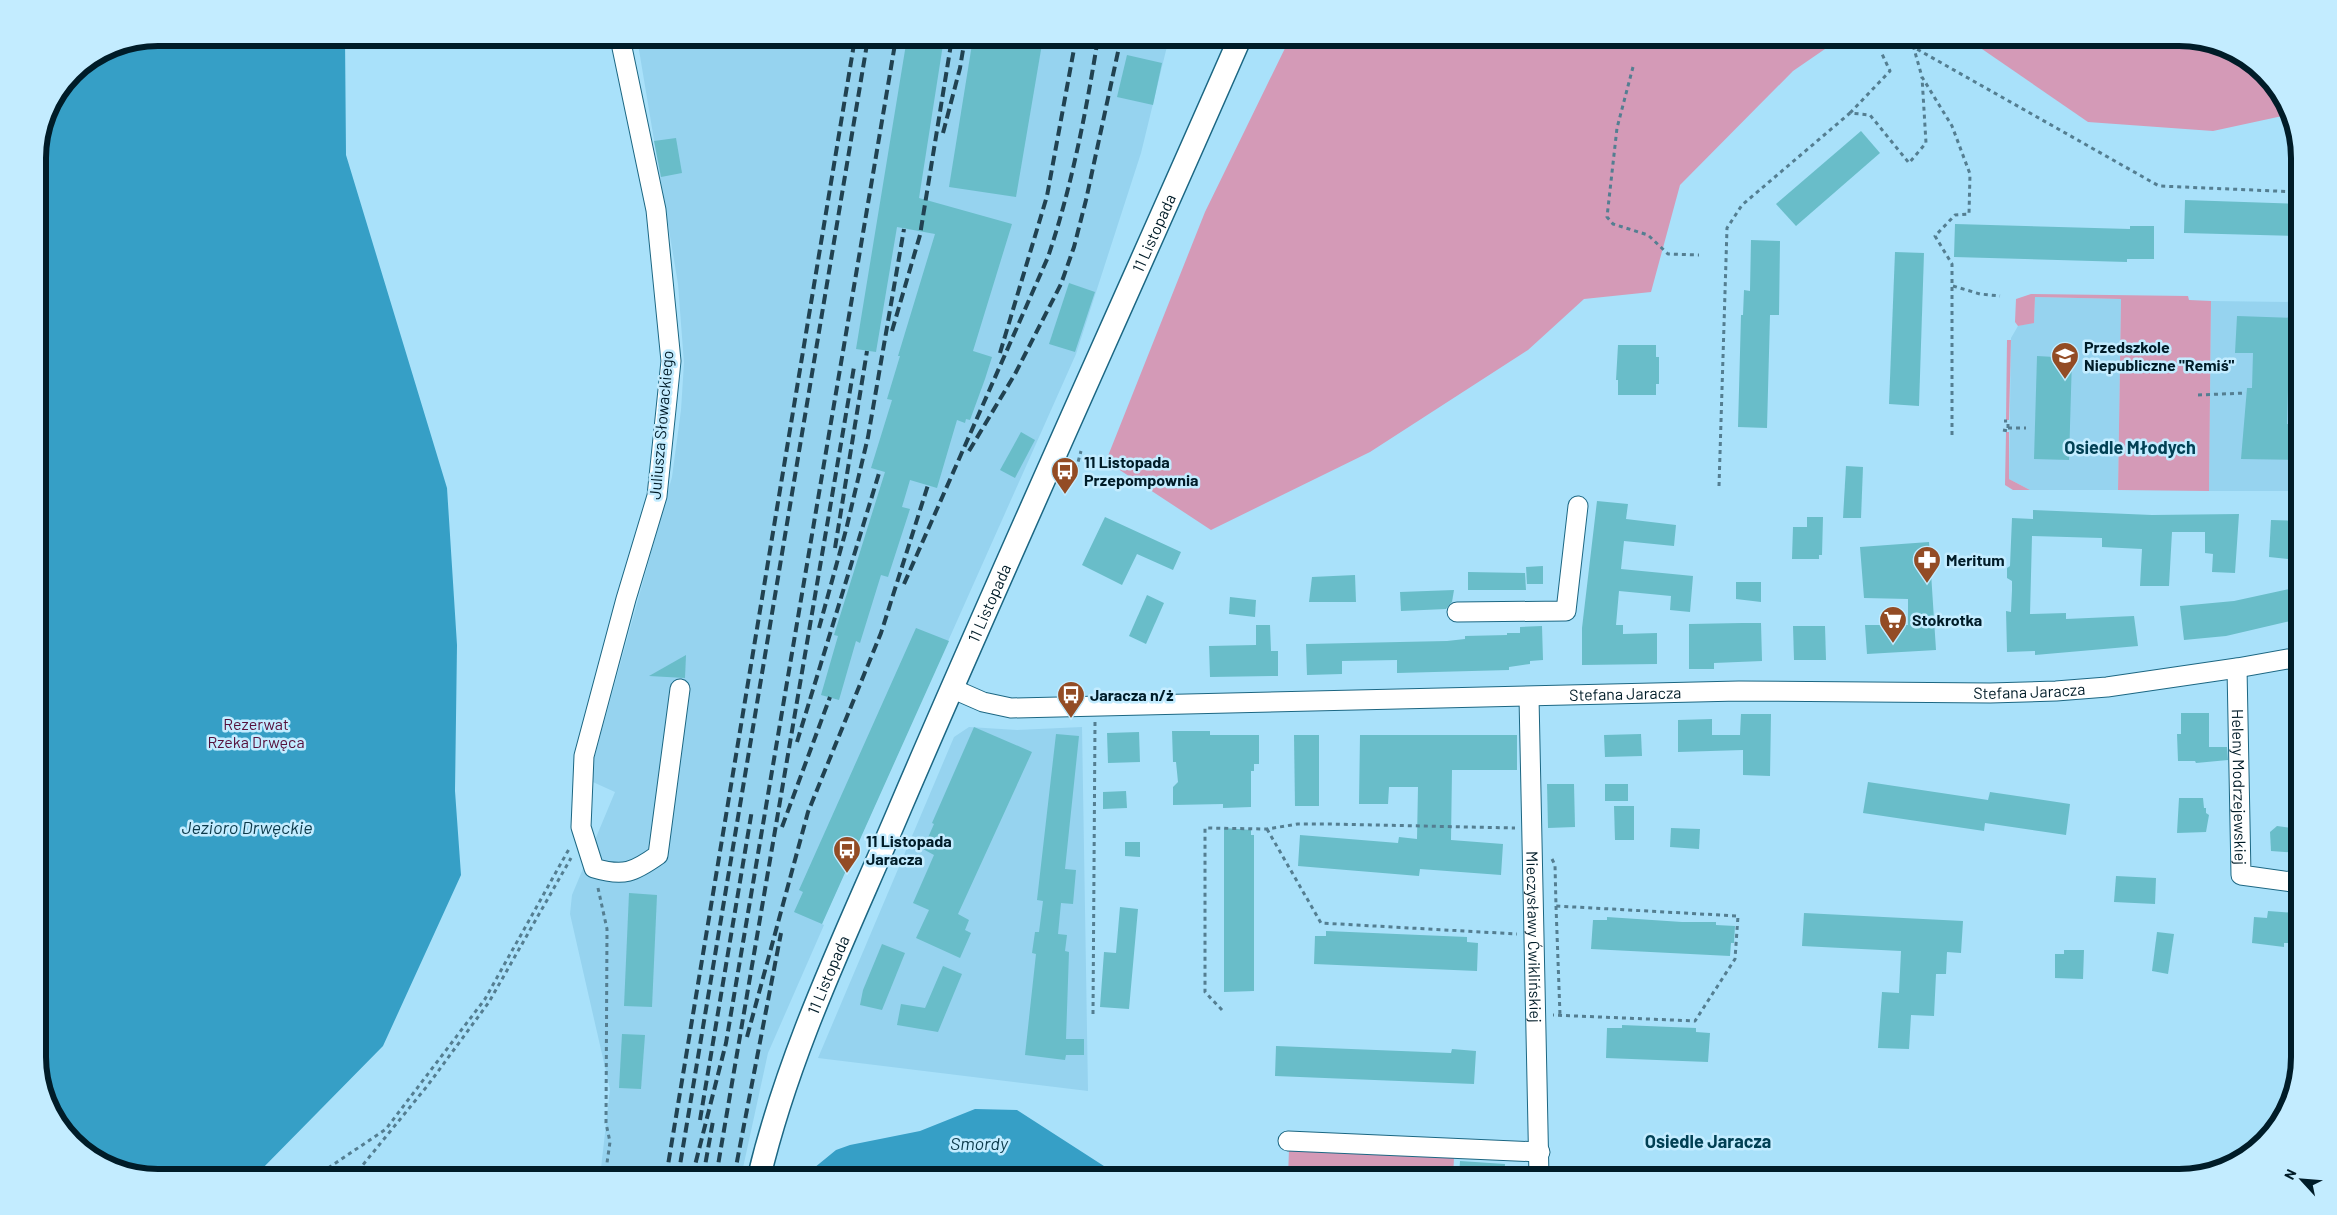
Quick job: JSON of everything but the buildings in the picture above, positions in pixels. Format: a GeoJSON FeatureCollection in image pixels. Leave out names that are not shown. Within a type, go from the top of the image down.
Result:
{"type":"FeatureCollection","features":[{"type":"Feature","properties":{"kind":"main road","name":"11 Listopada"},"geometry":{"type":"LineString","coordinates":[[761,1169],[781,1097],[805,1028],[951,688],[1236,46]]}},
{"type":"Feature","properties":{"kind":"street","name":"Juliusza Słowackiego"},"geometry":{"type":"LineString","coordinates":[[582,832],[584,756],[626,599],[657,496],[671,361],[656,210],[622,46]]}},
{"type":"Feature","properties":{"kind":"street"},"geometry":{"type":"LineString","coordinates":[[1457,612],[1566,611],[1578,506]]}},
{"type":"Feature","properties":{"kind":"street","name":"Stefana Jaracza"},"geometry":{"type":"LineString","coordinates":[[951,688],[983,702],[1011,708],[1739,691],[1990,693],[2107,687],[2291,658]]}},
{"type":"Feature","properties":{"kind":"street","name":"Heleny Modrzejewskiej"},"geometry":{"type":"LineString","coordinates":[[2237,668],[2241,875],[2291,881]]}},
{"type":"Feature","properties":{"kind":"street"},"geometry":{"type":"LineString","coordinates":[[582,832],[594,868],[607,872],[636,871],[658,855],[680,689]]}},
{"type":"Feature","properties":{"kind":"street","name":"Mieczysławy Ćwiklińskiej"},"geometry":{"type":"LineString","coordinates":[[1529,697],[1534,1014],[1539,1169]]}},
{"type":"Feature","properties":{"kind":"street"},"geometry":{"type":"LineString","coordinates":[[1288,1141],[1540,1152]]}},
{"type":"Feature","properties":{"kind":"path"},"geometry":{"type":"LineString","coordinates":[[1850,113],[1870,115],[1909,163],[1926,142],[1922,78],[1915,48]]}},
{"type":"Feature","properties":{"kind":"path"},"geometry":{"type":"LineString","coordinates":[[1915,48],[2159,186],[2291,192]]}},
{"type":"Feature","properties":{"kind":"path"},"geometry":{"type":"LineString","coordinates":[[1719,486],[1728,228],[1742,205],[1850,113],[1890,71],[1882,54]]}},
{"type":"Feature","properties":{"kind":"path"},"geometry":{"type":"LineString","coordinates":[[1633,67],[1617,128],[1607,217],[1614,224],[1648,235],[1668,254],[1699,255]]}},
{"type":"Feature","properties":{"kind":"path"},"geometry":{"type":"LineString","coordinates":[[1922,78],[1952,126],[1970,174],[1969,214],[1955,215],[1935,236],[1952,264],[1952,436]]}},
{"type":"Feature","properties":{"kind":"path"},"geometry":{"type":"LineString","coordinates":[[1953,286],[1980,294],[2000,296]]}},
{"type":"Feature","properties":{"kind":"path"},"geometry":{"type":"LineString","coordinates":[[2198,394],[2246,393]]}},
{"type":"Feature","properties":{"kind":"path"},"geometry":{"type":"LineString","coordinates":[[2004,421],[2008,421],[2008,428]]}},
{"type":"Feature","properties":{"kind":"path"},"geometry":{"type":"LineString","coordinates":[[2003,430],[2008,431],[2008,428],[2026,428]]}},
{"type":"Feature","properties":{"kind":"path"},"geometry":{"type":"LineString","coordinates":[[1093,1014],[1095,719]]}},
{"type":"Feature","properties":{"kind":"path"},"geometry":{"type":"LineString","coordinates":[[1222,1010],[1205,992],[1205,828],[1266,829],[1298,824],[1329,824],[1531,828]]}},
{"type":"Feature","properties":{"kind":"path"},"geometry":{"type":"LineString","coordinates":[[1266,829],[1321,923],[1520,934]]}},
{"type":"Feature","properties":{"kind":"path"},"geometry":{"type":"LineString","coordinates":[[328,1169],[386,1129],[480,1006],[582,832]]}},
{"type":"Feature","properties":{"kind":"path"},"geometry":{"type":"LineString","coordinates":[[360,1169],[428,1086],[489,1002],[582,832]]}},
{"type":"Feature","properties":{"kind":"path"},"geometry":{"type":"LineString","coordinates":[[1550,856],[1555,865],[1560,1015]]}},
{"type":"Feature","properties":{"kind":"path"},"geometry":{"type":"LineString","coordinates":[[594,868],[607,929],[606,1123],[610,1142],[606,1169]]}},
{"type":"Feature","properties":{"kind":"path"},"geometry":{"type":"LineString","coordinates":[[1534,1014],[1695,1021],[1734,959],[1738,916],[1556,906]]}},
{"type":"Feature","properties":{"kind":"shaded area"},"geometry":{"type":"Polygon","coordinates":[[[638,46],[1167,46],[1141,153],[1076,354],[822,924],[824,925],[768,1053],[743,1169],[601,1169],[610,1089],[570,914],[572,895],[615,792],[584,778],[593,762],[672,477],[681,410],[684,363],[678,284],[638,46]]]}},
{"type":"Feature","properties":{"kind":"shaded area"},"geometry":{"type":"Polygon","coordinates":[[[1286,46],[1829,46],[1793,71],[1680,185],[1651,292],[1584,299],[1528,350],[1370,452],[1211,530],[1106,461],[1205,212],[1286,46]]]}},
{"type":"Feature","properties":{"kind":"shaded area"},"geometry":{"type":"Polygon","coordinates":[[[1978,46],[2178,46],[2208,50],[2228,58],[2253,74],[2272,96],[2282,116],[2213,131],[2088,122],[1978,46]]]}},
{"type":"Feature","properties":{"kind":"shaded area"},"geometry":{"type":"Polygon","coordinates":[[[2031,294],[2188,296],[2189,300],[2211,301],[2209,491],[2118,490],[2121,299],[2035,297],[2034,323],[2018,326],[2015,322],[2016,299],[2031,294]]]}},
{"type":"Feature","properties":{"kind":"shaded area","name":"Przedszkole Niepubliczne \"Remiś\""},"geometry":{"type":"Polygon","coordinates":[[[2035,297],[2121,299],[2118,490],[2030,490],[2009,479],[2011,338],[2018,326],[2034,322],[2035,297]]]}},
{"type":"Feature","properties":{"kind":"shaded area"},"geometry":{"type":"Polygon","coordinates":[[[2211,301],[2291,302],[2291,491],[2209,491],[2211,301]]]}},
{"type":"Feature","properties":{"kind":"shaded area"},"geometry":{"type":"Polygon","coordinates":[[[2007,340],[2011,340],[2009,420],[2006,420],[2007,340]]]}},
{"type":"Feature","properties":{"kind":"shaded area"},"geometry":{"type":"Polygon","coordinates":[[[2006,432],[2009,432],[2009,479],[2030,490],[2013,490],[2005,485],[2006,432]]]}},
{"type":"Feature","properties":{"kind":"shaded area"},"geometry":{"type":"Polygon","coordinates":[[[969,727],[1017,730],[1082,727],[1088,1091],[818,1058],[954,737],[969,727]]]}},
{"type":"Feature","properties":{"kind":"shaded area"},"geometry":{"type":"Polygon","coordinates":[[[1289,1150],[1454,1158],[1453,1169],[1288,1169],[1289,1150]]]}},
{"type":"Feature","properties":{"kind":"water","name":"Jezioro Drwęckie"},"geometry":{"type":"Polygon","coordinates":[[[158,46],[345,46],[346,155],[447,488],[457,645],[455,791],[461,875],[383,1046],[262,1169],[151,1169],[122,1163],[96,1150],[74,1131],[58,1106],[48,1078],[46,1064],[46,151],[50,129],[58,109],[69,90],[84,74],[102,61],[129,50],[158,46]]]}},
{"type":"Feature","properties":{"kind":"water","name":"Smordy"},"geometry":{"type":"Polygon","coordinates":[[[975,1109],[1017,1110],[1109,1169],[813,1169],[836,1150],[850,1145],[920,1131],[975,1109]]]}},
{"type":"Feature","properties":{"kind":"railway"},"geometry":{"type":"LineString","coordinates":[[667,1169],[854,46]]}},
{"type":"Feature","properties":{"kind":"railway"},"geometry":{"type":"LineString","coordinates":[[679,1169],[867,46]]}},
{"type":"Feature","properties":{"kind":"railway"},"geometry":{"type":"LineString","coordinates":[[694,1169],[726,1043],[895,46]]}},
{"type":"Feature","properties":{"kind":"railway"},"geometry":{"type":"LineString","coordinates":[[892,331],[920,235],[951,46]]}},
{"type":"Feature","properties":{"kind":"railway"},"geometry":{"type":"LineString","coordinates":[[943,133],[960,68],[964,46]]}},
{"type":"Feature","properties":{"kind":"railway"},"geometry":{"type":"LineString","coordinates":[[1000,353],[1047,196],[1075,46]]}},
{"type":"Feature","properties":{"kind":"railway"},"geometry":{"type":"LineString","coordinates":[[904,584],[1048,257],[1078,149],[1097,46]]}},
{"type":"Feature","properties":{"kind":"railway"},"geometry":{"type":"LineString","coordinates":[[969,451],[1015,374],[1061,284],[1074,247],[1086,200],[1119,46]]}},
{"type":"Feature","properties":{"kind":"railway"},"geometry":{"type":"LineString","coordinates":[[819,628],[846,530],[868,437],[904,229]]}},
{"type":"Feature","properties":{"kind":"railway"},"geometry":{"type":"LineString","coordinates":[[835,548],[867,351]]}},
{"type":"Feature","properties":{"kind":"railway"},"geometry":{"type":"LineString","coordinates":[[717,1169],[854,367]]}},
{"type":"Feature","properties":{"kind":"railway"},"geometry":{"type":"LineString","coordinates":[[797,742],[880,470]]}},
{"type":"Feature","properties":{"kind":"railway"},"geometry":{"type":"LineString","coordinates":[[747,1037],[808,812],[881,633],[928,485]]}},
{"type":"Feature","properties":{"kind":"railway"},"geometry":{"type":"LineString","coordinates":[[782,827],[830,697]]}},
{"type":"Feature","properties":{"kind":"railway"},"geometry":{"type":"LineString","coordinates":[[700,1120],[752,810]]}},
{"type":"Feature","properties":{"kind":"railway"},"geometry":{"type":"LineString","coordinates":[[736,1169],[781,933]]}},
{"type":"Feature","properties":{"kind":"railway"},"geometry":{"type":"LineString","coordinates":[[704,1169],[713,1121]]}},
{"type":"Feature","properties":{"kind":"place","name":"Przedszkole Niepubliczne \"Remiś\""},"geometry":{"type":"Point","coordinates":[2065,380]}},
{"type":"Feature","properties":{"kind":"place","name":"11 Listopada Przepompownia"},"geometry":{"type":"Point","coordinates":[1065,495]}},
{"type":"Feature","properties":{"kind":"place","name":"Meritum"},"geometry":{"type":"Point","coordinates":[1927,584]}},
{"type":"Feature","properties":{"kind":"place","name":"Stokrotka"},"geometry":{"type":"Point","coordinates":[1893,644]}},
{"type":"Feature","properties":{"kind":"place","name":"Jaracza n/ż"},"geometry":{"type":"Point","coordinates":[1071,719]}},
{"type":"Feature","properties":{"kind":"place","name":"11 Listopada Jaracza"},"geometry":{"type":"Point","coordinates":[847,874]}},
{"type":"Feature","properties":{"kind":"district","name":"Osiedle Młodych"},"geometry":{"type":"Point","coordinates":[2130,448]}},
{"type":"Feature","properties":{"kind":"district","name":"Osiedle Jaracza"},"geometry":{"type":"Point","coordinates":[1708,1142]}},
{"type":"Feature","properties":{"kind":"park label","name":"Rezerwat Rzeka Drwęca"},"geometry":{"type":"Point","coordinates":[256,733]}}]}
